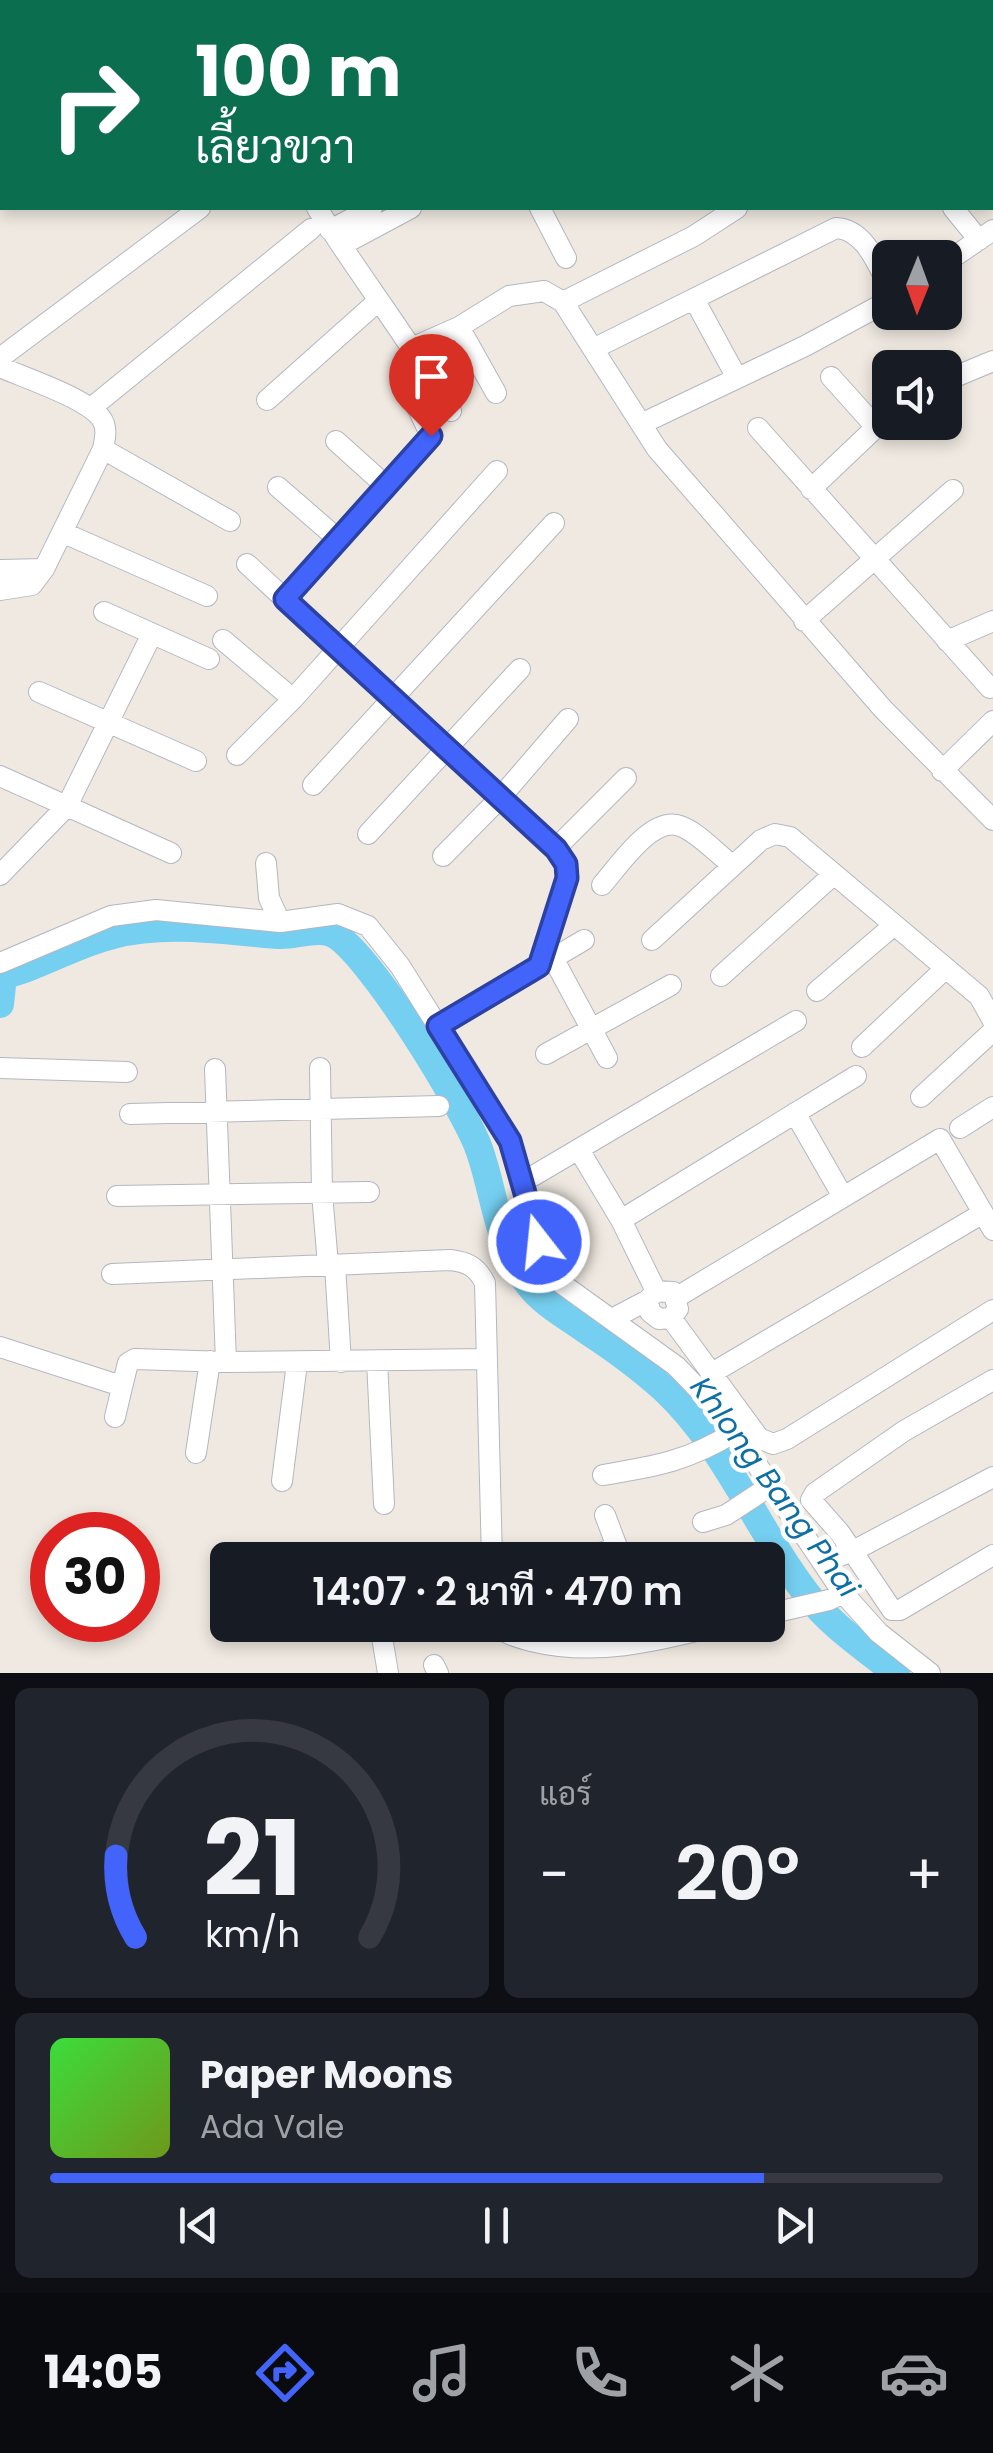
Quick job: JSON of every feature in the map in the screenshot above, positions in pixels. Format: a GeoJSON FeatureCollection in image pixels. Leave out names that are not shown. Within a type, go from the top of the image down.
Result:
{"type":"FeatureCollection","features":[{"type":"Feature","properties":{"kind":"street"},"geometry":{"type":"LineString","coordinates":[[0,358],[197,210]]}},
{"type":"Feature","properties":{"kind":"street"},"geometry":{"type":"LineString","coordinates":[[317,210],[328,235],[414,347],[452,411]]}},
{"type":"Feature","properties":{"kind":"street"},"geometry":{"type":"LineString","coordinates":[[91,408],[328,235],[369,210]]}},
{"type":"Feature","properties":{"kind":"street"},"geometry":{"type":"LineString","coordinates":[[328,235],[405,210]]}},
{"type":"Feature","properties":{"kind":"street"},"geometry":{"type":"LineString","coordinates":[[541,210],[566,258]]}},
{"type":"Feature","properties":{"kind":"street"},"geometry":{"type":"LineString","coordinates":[[563,302],[694,236],[734,210]]}},
{"type":"Feature","properties":{"kind":"street"},"geometry":{"type":"LineString","coordinates":[[955,210],[986,235],[962,251]]}},
{"type":"Feature","properties":{"kind":"street"},"geometry":{"type":"LineString","coordinates":[[593,349],[836,228],[847,228],[858,236],[872,255]]}},
{"type":"Feature","properties":{"kind":"street"},"geometry":{"type":"LineString","coordinates":[[414,347],[459,328],[509,296],[544,290],[563,302],[657,449],[804,620],[942,771],[993,820]]}},
{"type":"Feature","properties":{"kind":"street"},"geometry":{"type":"LineString","coordinates":[[694,299],[737,378]]}},
{"type":"Feature","properties":{"kind":"street"},"geometry":{"type":"LineString","coordinates":[[267,400],[377,302]]}},
{"type":"Feature","properties":{"kind":"street"},"geometry":{"type":"LineString","coordinates":[[641,424],[872,309]]}},
{"type":"Feature","properties":{"kind":"street"},"geometry":{"type":"LineString","coordinates":[[459,328],[496,394]]}},
{"type":"Feature","properties":{"kind":"street"},"geometry":{"type":"LineString","coordinates":[[962,374],[993,360]]}},
{"type":"Feature","properties":{"kind":"street"},"geometry":{"type":"LineString","coordinates":[[0,367],[91,408],[103,421],[106,433],[103,449],[44,570],[32,585],[0,590]]}},
{"type":"Feature","properties":{"kind":"street"},"geometry":{"type":"LineString","coordinates":[[830,377],[872,412]]}},
{"type":"Feature","properties":{"kind":"street"},"geometry":{"type":"LineString","coordinates":[[285,599],[431,436],[402,378]]}},
{"type":"Feature","properties":{"kind":"street"},"geometry":{"type":"LineString","coordinates":[[758,428],[990,688]]}},
{"type":"Feature","properties":{"kind":"street"},"geometry":{"type":"LineString","coordinates":[[811,488],[872,430]]}},
{"type":"Feature","properties":{"kind":"street"},"geometry":{"type":"LineString","coordinates":[[336,441],[386,486]]}},
{"type":"Feature","properties":{"kind":"street"},"geometry":{"type":"LineString","coordinates":[[103,449],[230,521]]}},
{"type":"Feature","properties":{"kind":"street"},"geometry":{"type":"LineString","coordinates":[[237,755],[293,699],[496,471]]}},
{"type":"Feature","properties":{"kind":"street"},"geometry":{"type":"LineString","coordinates":[[278,488],[339,540]]}},
{"type":"Feature","properties":{"kind":"street"},"geometry":{"type":"LineString","coordinates":[[804,620],[953,490]]}},
{"type":"Feature","properties":{"kind":"street"},"geometry":{"type":"LineString","coordinates":[[313,785],[554,524]]}},
{"type":"Feature","properties":{"kind":"street"},"geometry":{"type":"LineString","coordinates":[[64,533],[207,596]]}},
{"type":"Feature","properties":{"kind":"street"},"geometry":{"type":"LineString","coordinates":[[247,564],[556,849],[566,864],[567,878],[546,962],[607,1058]]}},
{"type":"Feature","properties":{"kind":"street"},"geometry":{"type":"LineString","coordinates":[[0,570],[44,570]]}},
{"type":"Feature","properties":{"kind":"street"},"geometry":{"type":"LineString","coordinates":[[104,612],[209,659]]}},
{"type":"Feature","properties":{"kind":"street"},"geometry":{"type":"LineString","coordinates":[[947,641],[993,621]]}},
{"type":"Feature","properties":{"kind":"street"},"geometry":{"type":"LineString","coordinates":[[0,875],[67,806],[152,634]]}},
{"type":"Feature","properties":{"kind":"street"},"geometry":{"type":"LineString","coordinates":[[223,640],[293,699]]}},
{"type":"Feature","properties":{"kind":"street"},"geometry":{"type":"LineString","coordinates":[[368,834],[520,669]]}},
{"type":"Feature","properties":{"kind":"street"},"geometry":{"type":"LineString","coordinates":[[39,692],[196,761]]}},
{"type":"Feature","properties":{"kind":"street"},"geometry":{"type":"LineString","coordinates":[[443,856],[500,798],[568,719]]}},
{"type":"Feature","properties":{"kind":"street"},"geometry":{"type":"LineString","coordinates":[[942,771],[993,721]]}},
{"type":"Feature","properties":{"kind":"street"},"geometry":{"type":"LineString","coordinates":[[0,776],[171,853]]}},
{"type":"Feature","properties":{"kind":"street"},"geometry":{"type":"LineString","coordinates":[[556,849],[626,778]]}},
{"type":"Feature","properties":{"kind":"street"},"geometry":{"type":"LineString","coordinates":[[602,886],[644,836],[668,824],[680,826],[731,864]]}},
{"type":"Feature","properties":{"kind":"street"},"geometry":{"type":"LineString","coordinates":[[652,940],[761,840],[775,834],[790,837],[980,996],[993,1020]]}},
{"type":"Feature","properties":{"kind":"street"},"geometry":{"type":"LineString","coordinates":[[266,863],[269,898],[280,922]]}},
{"type":"Feature","properties":{"kind":"street"},"geometry":{"type":"LineString","coordinates":[[720,976],[833,876]]}},
{"type":"Feature","properties":{"kind":"street"},"geometry":{"type":"LineString","coordinates":[[0,963],[98,921],[138,912],[184,910],[280,922],[338,914],[368,926],[388,949],[510,1141],[547,1260],[562,1284],[676,1366],[719,1442],[824,1562],[836,1596],[930,1673]]}},
{"type":"Feature","properties":{"kind":"street"},"geometry":{"type":"LineString","coordinates":[[818,990],[894,926]]}},
{"type":"Feature","properties":{"kind":"street"},"geometry":{"type":"LineString","coordinates":[[438,1026],[584,940]]}},
{"type":"Feature","properties":{"kind":"street"},"geometry":{"type":"LineString","coordinates":[[862,1047],[946,968]]}},
{"type":"Feature","properties":{"kind":"street"},"geometry":{"type":"LineString","coordinates":[[546,1054],[671,985]]}},
{"type":"Feature","properties":{"kind":"street"},"geometry":{"type":"LineString","coordinates":[[534,1176],[796,1021]]}},
{"type":"Feature","properties":{"kind":"street"},"geometry":{"type":"LineString","coordinates":[[921,1096],[993,1031]]}},
{"type":"Feature","properties":{"kind":"street"},"geometry":{"type":"LineString","coordinates":[[0,1068],[127,1072]]}},
{"type":"Feature","properties":{"kind":"street"},"geometry":{"type":"LineString","coordinates":[[320,1068],[322,1193],[341,1362]]}},
{"type":"Feature","properties":{"kind":"street"},"geometry":{"type":"LineString","coordinates":[[196,1452],[218,1361],[221,1270],[214,1069]]}},
{"type":"Feature","properties":{"kind":"street"},"geometry":{"type":"LineString","coordinates":[[621,1220],[856,1076]]}},
{"type":"Feature","properties":{"kind":"street"},"geometry":{"type":"LineString","coordinates":[[130,1114],[439,1106]]}},
{"type":"Feature","properties":{"kind":"street"},"geometry":{"type":"LineString","coordinates":[[960,1128],[993,1107]]}},
{"type":"Feature","properties":{"kind":"street"},"geometry":{"type":"LineString","coordinates":[[795,1113],[842,1195]]}},
{"type":"Feature","properties":{"kind":"street"},"geometry":{"type":"LineString","coordinates":[[633,1334],[662,1305],[940,1139],[993,1230]]}},
{"type":"Feature","properties":{"kind":"street"},"geometry":{"type":"LineString","coordinates":[[578,1150],[621,1220],[662,1305],[766,1444],[787,1439],[993,1310]]}},
{"type":"Feature","properties":{"kind":"street"},"geometry":{"type":"LineString","coordinates":[[118,1196],[369,1192]]}},
{"type":"Feature","properties":{"kind":"street"},"geometry":{"type":"LineString","coordinates":[[712,1373],[972,1220]]}},
{"type":"Feature","properties":{"kind":"street"},"geometry":{"type":"LineString","coordinates":[[112,1274],[466,1262],[479,1270],[485,1283],[491,1542]]}},
{"type":"Feature","properties":{"kind":"street"},"geometry":{"type":"LineString","coordinates":[[612,1319],[662,1305]]}},
{"type":"Feature","properties":{"kind":"street"},"geometry":{"type":"LineString","coordinates":[[0,1347],[123,1383]]}},
{"type":"Feature","properties":{"kind":"street"},"geometry":{"type":"LineString","coordinates":[[115,1417],[128,1363],[135,1358],[296,1363],[485,1359]]}},
{"type":"Feature","properties":{"kind":"street"},"geometry":{"type":"LineString","coordinates":[[377,1362],[384,1504]]}},
{"type":"Feature","properties":{"kind":"street"},"geometry":{"type":"LineString","coordinates":[[282,1481],[296,1363]]}},
{"type":"Feature","properties":{"kind":"street"},"geometry":{"type":"LineString","coordinates":[[993,1380],[904,1432],[814,1492],[811,1500],[892,1610],[900,1610],[993,1556]]}},
{"type":"Feature","properties":{"kind":"street"},"geometry":{"type":"LineString","coordinates":[[603,1475],[662,1466],[719,1442]]}},
{"type":"Feature","properties":{"kind":"street"},"geometry":{"type":"LineString","coordinates":[[824,1562],[853,1552],[993,1477]]}},
{"type":"Feature","properties":{"kind":"street"},"geometry":{"type":"LineString","coordinates":[[703,1522],[736,1509],[763,1490]]}},
{"type":"Feature","properties":{"kind":"street"},"geometry":{"type":"LineString","coordinates":[[605,1515],[616,1542]]}},
{"type":"Feature","properties":{"kind":"street"},"geometry":{"type":"LineString","coordinates":[[785,1611],[836,1596]]}},
{"type":"Feature","properties":{"kind":"street"},"geometry":{"type":"LineString","coordinates":[[383,1642],[388,1673]]}},
{"type":"Feature","properties":{"kind":"street"},"geometry":{"type":"LineString","coordinates":[[540,1642],[569,1648],[622,1648],[634,1642]]}},
{"type":"Feature","properties":{"kind":"waterway","name":"Khlong Bang Phai"},"geometry":{"type":"LineString","coordinates":[[0,976],[99,939],[154,929],[196,928],[279,935],[325,931],[347,944],[390,997],[470,1129],[505,1240],[526,1280],[549,1304],[646,1373],[686,1411],[723,1461],[806,1593],[837,1626],[896,1673]]}},
{"type":"Feature","properties":{"kind":"waterway"},"geometry":{"type":"LineString","coordinates":[[0,1004],[3,976]]}},
{"type":"Feature","properties":{"kind":"route"},"geometry":{"type":"LineString","coordinates":[[431,436],[285,599],[556,849],[566,864],[567,878],[539,966],[438,1026],[510,1141],[539,1242]]}}]}
